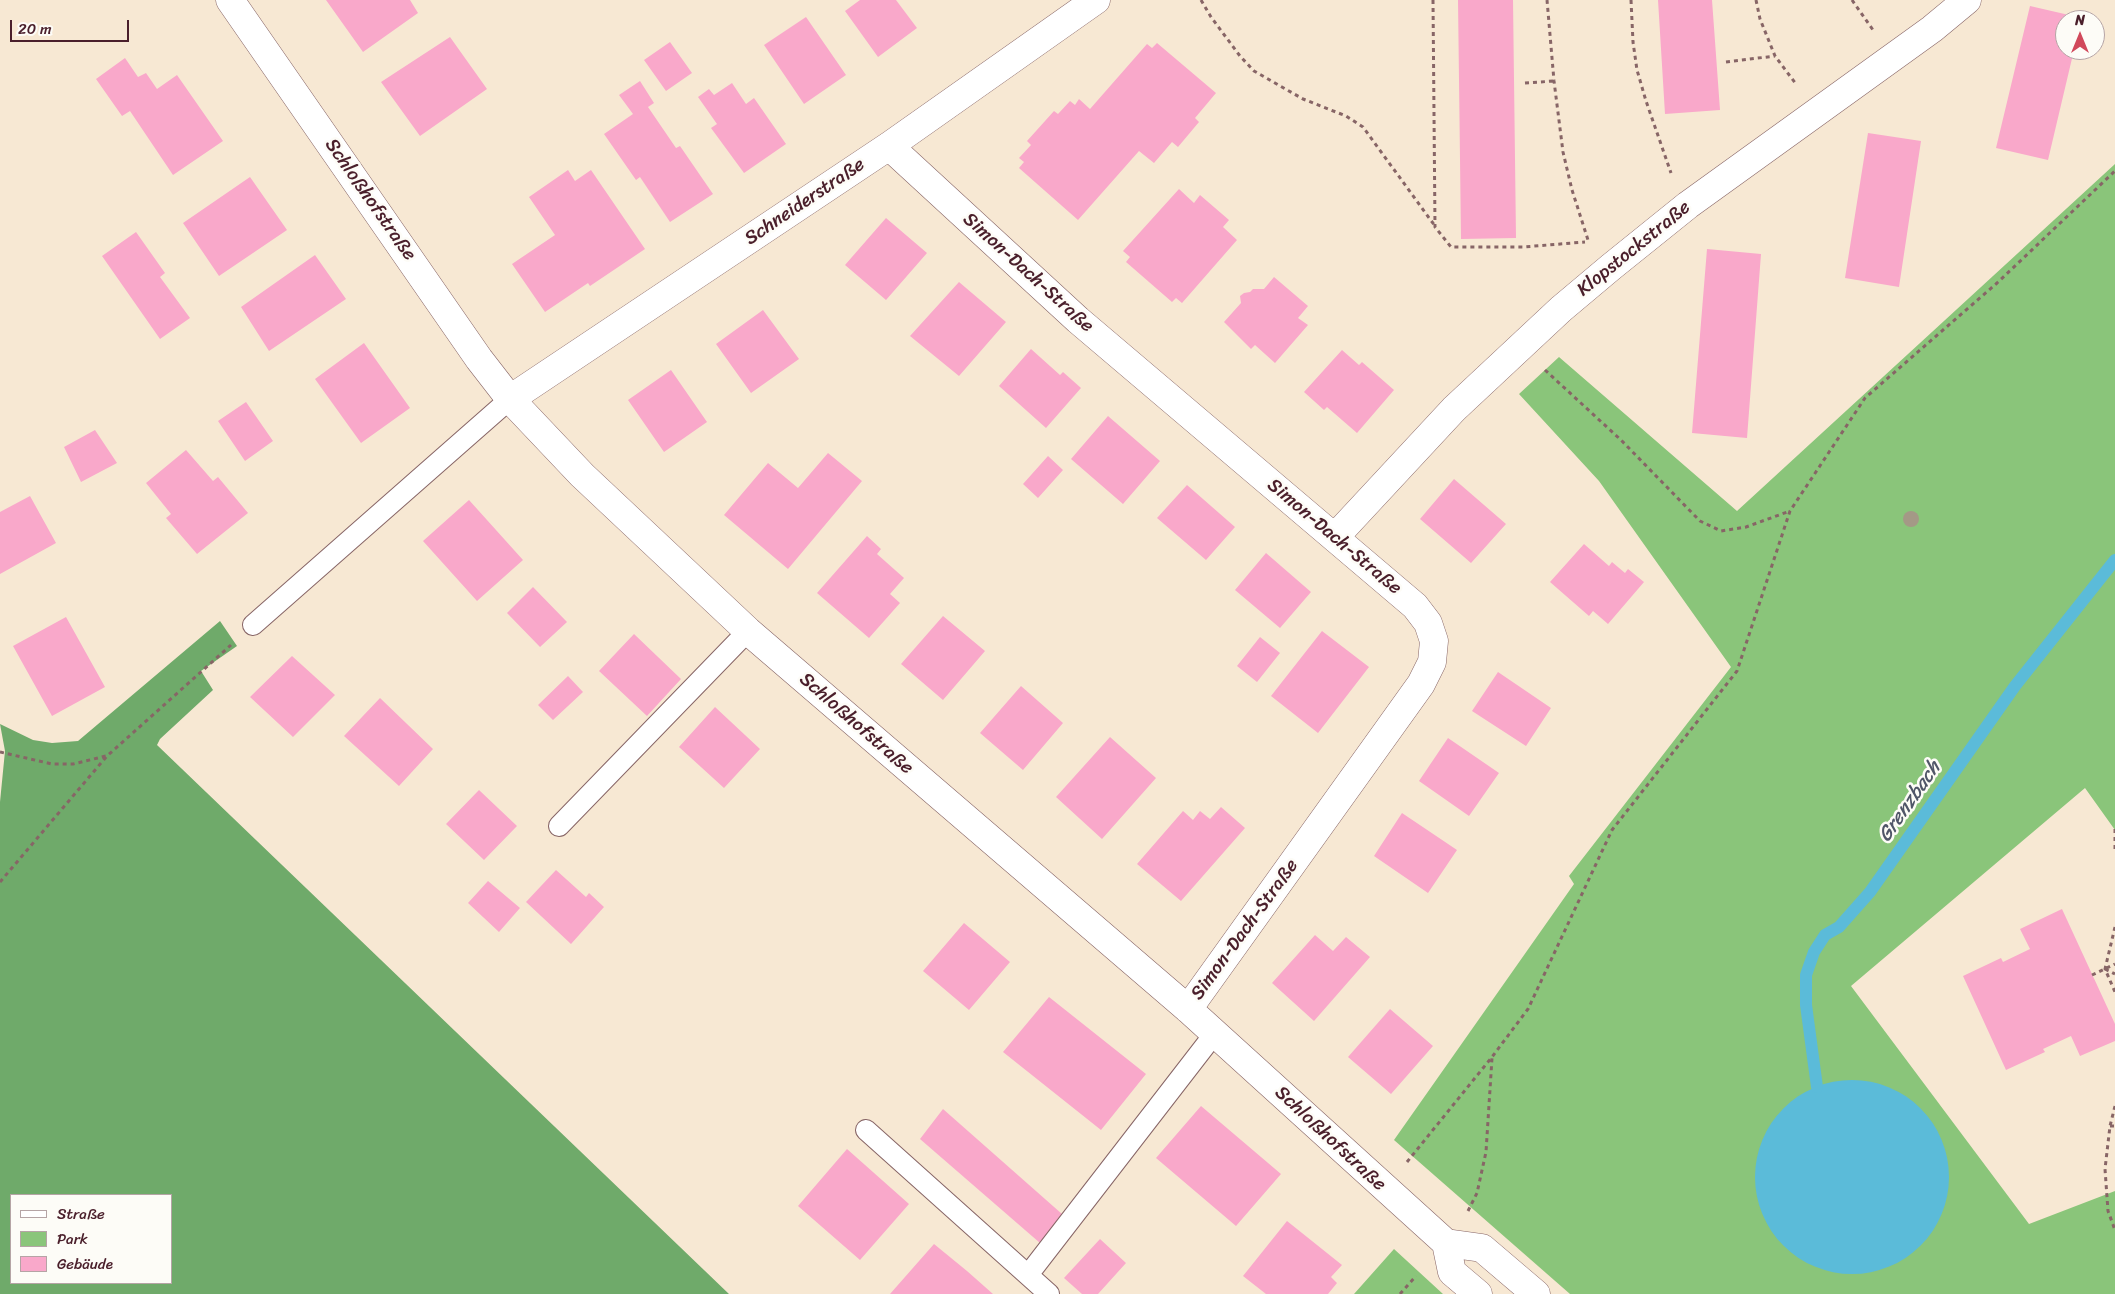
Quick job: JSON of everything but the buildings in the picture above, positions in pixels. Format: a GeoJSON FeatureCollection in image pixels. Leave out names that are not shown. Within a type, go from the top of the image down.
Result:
{"type":"FeatureCollection","features":[{"type":"Feature","properties":{"kind":"street","name":"Schloßhofstraße"},"geometry":{"type":"LineString","coordinates":[[230,0],[479,359],[510,399],[582,475],[748,631],[1188,1009],[1446,1243]]}},
{"type":"Feature","properties":{"kind":"street","name":"Schneiderstraße"},"geometry":{"type":"LineString","coordinates":[[510,399],[889,146],[1096,0]]}},
{"type":"Feature","properties":{"kind":"street","name":"Klopstockstraße"},"geometry":{"type":"LineString","coordinates":[[1335,537],[1454,409],[1519,347],[1611,267],[1688,205],[1932,29],[1967,0]]}},
{"type":"Feature","properties":{"kind":"street","name":"Simon-Dach-Straße"},"geometry":{"type":"LineString","coordinates":[[889,146],[1078,320],[1415,606],[1428,623],[1434,641],[1432,662],[1421,684],[1188,1009]]}},
{"type":"Feature","properties":{"kind":"street"},"geometry":{"type":"LineString","coordinates":[[1478,1294],[1452,1272],[1446,1243],[1482,1248],[1536,1294]]}},
{"type":"Feature","properties":{"kind":"lane"},"geometry":{"type":"LineString","coordinates":[[253,625],[510,399]]}},
{"type":"Feature","properties":{"kind":"lane"},"geometry":{"type":"LineString","coordinates":[[559,826],[748,631]]}},
{"type":"Feature","properties":{"kind":"lane"},"geometry":{"type":"LineString","coordinates":[[1028,1275],[1215,1033]]}},
{"type":"Feature","properties":{"kind":"lane"},"geometry":{"type":"LineString","coordinates":[[866,1130],[1048,1294]]}},
{"type":"Feature","properties":{"kind":"path"},"geometry":{"type":"LineString","coordinates":[[1201,0],[1254,72],[1303,99],[1346,116],[1364,127],[1451,247],[1524,247],[1588,242],[1572,190],[1564,152],[1554,81],[1547,0]]}},
{"type":"Feature","properties":{"kind":"path"},"geometry":{"type":"LineString","coordinates":[[1433,0],[1435,227]]}},
{"type":"Feature","properties":{"kind":"path"},"geometry":{"type":"LineString","coordinates":[[1631,0],[1633,42],[1637,70],[1673,178],[1688,205]]}},
{"type":"Feature","properties":{"kind":"path"},"geometry":{"type":"LineString","coordinates":[[1756,0],[1760,18],[1775,56],[1817,112]]}},
{"type":"Feature","properties":{"kind":"path"},"geometry":{"type":"LineString","coordinates":[[1726,62],[1775,56]]}},
{"type":"Feature","properties":{"kind":"path"},"geometry":{"type":"LineString","coordinates":[[1525,83],[1554,81]]}},
{"type":"Feature","properties":{"kind":"path"},"geometry":{"type":"LineString","coordinates":[[1385,1189],[1492,1057],[1528,1009],[1612,830],[1736,671],[1790,511],[1865,398],[1997,283],[2115,171]]}},
{"type":"Feature","properties":{"kind":"path"},"geometry":{"type":"LineString","coordinates":[[1574,396],[1621,440],[1700,521],[1721,531],[1746,527],[1790,511]]}},
{"type":"Feature","properties":{"kind":"path"},"geometry":{"type":"LineString","coordinates":[[0,882],[107,756],[253,625]]}},
{"type":"Feature","properties":{"kind":"path"},"geometry":{"type":"LineString","coordinates":[[0,752],[52,764],[73,764],[107,756]]}},
{"type":"Feature","properties":{"kind":"path"},"geometry":{"type":"LineString","coordinates":[[2115,829],[2115,849]]}},
{"type":"Feature","properties":{"kind":"path"},"geometry":{"type":"LineString","coordinates":[[2115,927],[2105,969],[2115,992]]}},
{"type":"Feature","properties":{"kind":"path"},"geometry":{"type":"LineString","coordinates":[[2092,975],[2115,964]]}},
{"type":"Feature","properties":{"kind":"path"},"geometry":{"type":"LineString","coordinates":[[2105,969],[2115,974]]}},
{"type":"Feature","properties":{"kind":"path"},"geometry":{"type":"LineString","coordinates":[[1446,1243],[1465,1218],[1476,1193],[1482,1172],[1486,1152],[1492,1057]]}},
{"type":"Feature","properties":{"kind":"path"},"geometry":{"type":"LineString","coordinates":[[2115,1106],[2110,1126],[2106,1169],[2108,1211],[2115,1230]]}},
{"type":"Feature","properties":{"kind":"path"},"geometry":{"type":"LineString","coordinates":[[2110,1126],[2115,1126]]}},
{"type":"Feature","properties":{"kind":"green space"},"geometry":{"type":"Polygon","coordinates":[[[2115,164],[2115,830],[2085,788],[1851,986],[2029,1224],[2115,1191],[2115,1294],[1570,1294],[1394,1140],[1574,884],[1569,876],[1731,667],[1599,481],[1519,394],[1559,357],[1737,511],[2115,164]]]}},
{"type":"Feature","properties":{"kind":"green space"},"geometry":{"type":"Polygon","coordinates":[[[220,621],[237,646],[201,671],[213,690],[160,739],[157,745],[729,1294],[0,1294],[0,802],[5,751],[0,724],[33,740],[52,743],[78,741],[220,621]]]}},
{"type":"Feature","properties":{"kind":"green space"},"geometry":{"type":"Polygon","coordinates":[[[1394,1249],[1443,1294],[1354,1294],[1394,1249]]]}},
{"type":"Feature","properties":{"kind":"water"},"geometry":{"type":"Polygon","coordinates":[[[1862,1080],[1871,1081],[1898,1091],[1921,1108],[1933,1123],[1942,1140],[1948,1158],[1948,1196],[1942,1214],[1933,1231],[1921,1246],[1906,1258],[1889,1267],[1871,1273],[1842,1274],[1833,1273],[1806,1263],[1790,1252],[1777,1239],[1766,1223],[1756,1196],[1755,1167],[1756,1158],[1766,1131],[1777,1115],[1790,1102],[1806,1091],[1833,1081],[1862,1080]]]}},
{"type":"Feature","properties":{"kind":"waterway","name":"Grenzbach"},"geometry":{"type":"LineString","coordinates":[[1817,1087],[1806,1005],[1806,975],[1814,952],[1825,935],[1839,927],[1870,892],[2015,686],[2115,560]]}}]}
